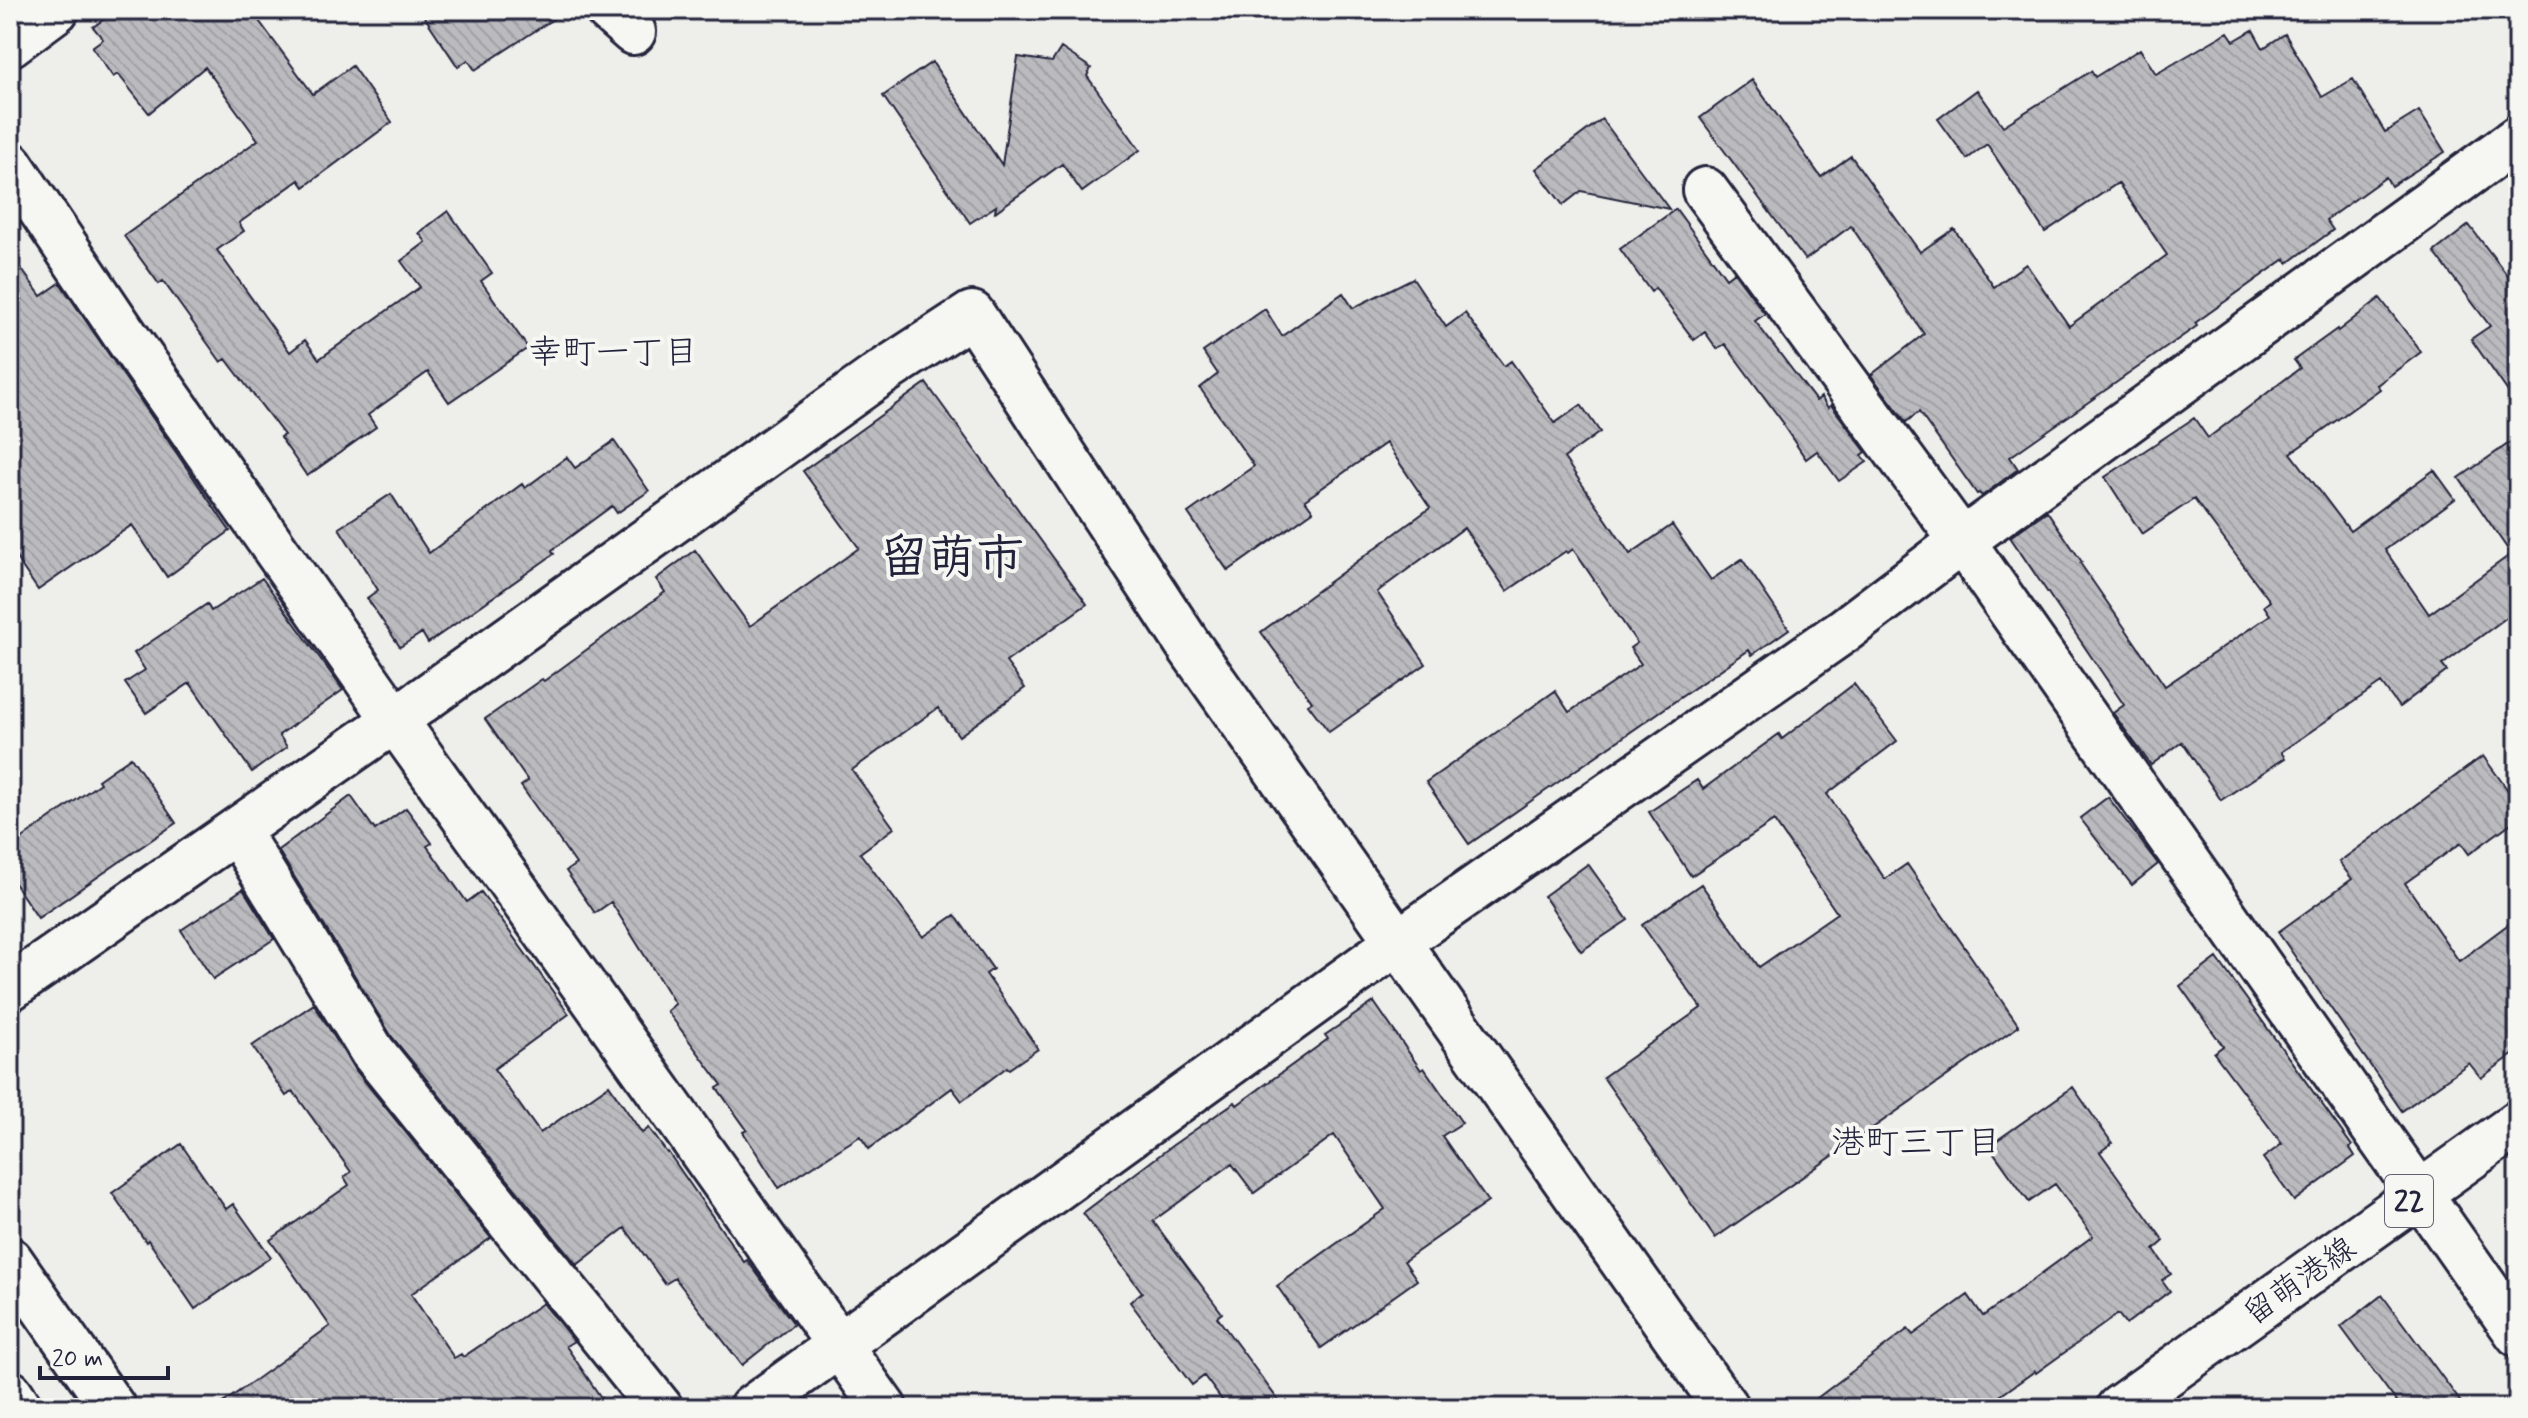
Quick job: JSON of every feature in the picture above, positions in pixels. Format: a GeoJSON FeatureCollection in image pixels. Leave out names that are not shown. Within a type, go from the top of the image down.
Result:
{"type":"FeatureCollection","features":[{"type":"Feature","properties":{"kind":"main road"},"geometry":{"type":"LineString","coordinates":[[10,44],[56,10]]}},
{"type":"Feature","properties":{"kind":"main road"},"geometry":{"type":"LineString","coordinates":[[752,1408],[1398,942],[1846,629],[1962,541],[2515,146]]}},
{"type":"Feature","properties":{"kind":"main road"},"geometry":{"type":"LineString","coordinates":[[10,164],[123,332],[395,720],[884,1408]]}},
{"type":"Feature","properties":{"kind":"main road"},"geometry":{"type":"LineString","coordinates":[[1705,190],[1962,541],[2518,1334]]}},
{"type":"Feature","properties":{"kind":"main road"},"geometry":{"type":"LineString","coordinates":[[10,988],[395,720],[880,374],[972,314],[1182,635],[1726,1408]]}},
{"type":"Feature","properties":{"kind":"main road"},"geometry":{"type":"LineString","coordinates":[[237,831],[372,1051],[660,1408]]}},
{"type":"Feature","properties":{"kind":"main road","name":"留萌港線"},"geometry":{"type":"LineString","coordinates":[[2119,1408],[2518,1123]]}},
{"type":"Feature","properties":{"kind":"main road"},"geometry":{"type":"LineString","coordinates":[[10,1260],[113,1408]]}},
{"type":"Feature","properties":{"kind":"main road"},"geometry":{"type":"LineString","coordinates":[[10,1393],[20,1408]]}},
{"type":"Feature","properties":{"kind":"building"},"geometry":{"type":"Polygon","coordinates":[[[117,10],[251,10],[313,94],[352,66],[392,122],[304,187],[299,180],[239,223],[244,231],[217,250],[290,352],[305,340],[319,359],[420,287],[401,261],[426,242],[419,233],[448,211],[492,273],[481,281],[528,348],[449,402],[428,372],[368,415],[376,427],[307,476],[280,437],[284,435],[226,359],[221,362],[163,281],[159,284],[124,236],[258,140],[205,67],[149,113],[118,74],[113,77],[92,47],[103,39],[93,27],[117,10]]]}},
{"type":"Feature","properties":{"kind":"building"},"geometry":{"type":"Polygon","coordinates":[[[420,10],[567,10],[475,70],[468,60],[458,67],[420,10]]]}},
{"type":"Feature","properties":{"kind":"building"},"geometry":{"type":"Polygon","coordinates":[[[2253,30],[2263,48],[2285,34],[2322,97],[2353,79],[2385,132],[2419,111],[2445,152],[2391,186],[2386,177],[2326,220],[2333,230],[2288,263],[2285,259],[2195,323],[2197,326],[2010,457],[2018,469],[1982,496],[1977,494],[1919,412],[1906,422],[1871,375],[1924,334],[1851,226],[1805,260],[1700,118],[1752,80],[1821,177],[1851,156],[1920,252],[1954,229],[1994,287],[2026,264],[2069,326],[2167,255],[2118,183],[2045,232],[1987,144],[1967,159],[1938,119],[1977,90],[2003,126],[2091,71],[2095,77],[2140,49],[2156,74],[2228,32],[2234,41],[2253,30]]]}},
{"type":"Feature","properties":{"kind":"building"},"geometry":{"type":"Polygon","coordinates":[[[1061,48],[1091,68],[1087,76],[1140,150],[1082,192],[1062,164],[995,212],[996,206],[970,223],[883,96],[932,62],[1002,165],[1018,57],[1052,62],[1061,48]]]}},
{"type":"Feature","properties":{"kind":"building"},"geometry":{"type":"Polygon","coordinates":[[[1602,119],[1669,209],[1581,191],[1563,205],[1536,169],[1602,119]]]}},
{"type":"Feature","properties":{"kind":"building"},"geometry":{"type":"Polygon","coordinates":[[[1676,209],[1726,278],[1734,272],[1765,314],[1755,321],[1816,401],[1821,397],[1828,408],[1831,405],[1866,452],[1862,455],[1867,462],[1839,481],[1817,451],[1806,459],[1725,344],[1717,349],[1705,332],[1694,340],[1655,288],[1651,292],[1620,249],[1676,209]]]}},
{"type":"Feature","properties":{"kind":"building"},"geometry":{"type":"Polygon","coordinates":[[[2469,225],[2518,289],[2518,406],[2471,339],[2490,326],[2434,252],[2469,225]]]}},
{"type":"Feature","properties":{"kind":"building"},"geometry":{"type":"Polygon","coordinates":[[[10,253],[41,296],[60,283],[230,531],[167,577],[132,525],[38,590],[10,549],[10,253]]]}},
{"type":"Feature","properties":{"kind":"building"},"geometry":{"type":"Polygon","coordinates":[[[1413,278],[1446,327],[1465,313],[1504,366],[1511,361],[1555,423],[1581,405],[1600,432],[1564,458],[1630,554],[1672,525],[1711,580],[1742,559],[1789,629],[1752,655],[1749,650],[1469,844],[1426,782],[1555,691],[1569,712],[1641,664],[1630,648],[1637,643],[1573,549],[1507,591],[1464,528],[1377,592],[1426,664],[1329,732],[1308,704],[1312,702],[1261,632],[1430,508],[1386,443],[1305,500],[1313,511],[1228,571],[1188,513],[1254,466],[1200,388],[1218,374],[1203,352],[1265,309],[1282,336],[1343,293],[1353,308],[1413,278]]]}},
{"type":"Feature","properties":{"kind":"building"},"geometry":{"type":"Polygon","coordinates":[[[2380,298],[2421,352],[2377,385],[2380,389],[2291,453],[2350,531],[2434,470],[2455,499],[2385,550],[2429,614],[2511,554],[2459,478],[2518,437],[2518,609],[2442,665],[2447,671],[2399,707],[2381,683],[2281,752],[2285,758],[2221,800],[2182,742],[2151,765],[2113,713],[2124,705],[2010,537],[2047,511],[2165,686],[2270,615],[2264,606],[2270,601],[2194,499],[2142,534],[2105,477],[2194,418],[2208,438],[2300,368],[2294,360],[2380,298]]]}},
{"type":"Feature","properties":{"kind":"building"},"geometry":{"type":"Polygon","coordinates":[[[926,383],[1087,604],[1006,662],[1025,688],[959,736],[938,708],[852,770],[894,828],[860,853],[923,937],[955,915],[993,969],[986,974],[1038,1049],[1009,1069],[1007,1067],[962,1101],[952,1088],[869,1149],[860,1136],[779,1188],[743,1132],[747,1130],[717,1088],[722,1085],[667,1011],[675,1004],[611,902],[595,913],[566,871],[576,864],[521,786],[528,781],[485,719],[542,679],[544,681],[665,592],[656,579],[695,550],[750,626],[859,548],[803,471],[926,383]]]}},
{"type":"Feature","properties":{"kind":"building"},"geometry":{"type":"Polygon","coordinates":[[[614,441],[649,491],[617,513],[612,506],[552,550],[554,554],[428,643],[422,633],[400,647],[367,598],[378,590],[339,528],[391,494],[429,553],[522,484],[525,488],[567,457],[575,468],[614,441]]]}},
{"type":"Feature","properties":{"kind":"building"},"geometry":{"type":"Polygon","coordinates":[[[262,578],[343,690],[279,735],[287,747],[252,772],[190,683],[146,713],[125,683],[145,670],[134,653],[207,604],[211,611],[262,578]]]}},
{"type":"Feature","properties":{"kind":"building"},"geometry":{"type":"Polygon","coordinates":[[[1854,684],[1897,741],[1827,794],[1885,879],[1907,864],[2019,1026],[1715,1238],[1603,1077],[1701,1008],[1642,925],[1701,884],[1759,967],[1837,913],[1774,821],[1691,876],[1649,812],[1697,780],[1703,789],[1779,734],[1782,739],[1854,684]]]}},
{"type":"Feature","properties":{"kind":"building"},"geometry":{"type":"Polygon","coordinates":[[[2483,756],[2518,804],[2518,818],[2469,854],[2461,843],[2405,883],[2459,961],[2518,917],[2518,1051],[2481,1078],[2469,1063],[2402,1111],[2278,932],[2352,879],[2339,862],[2483,756]]]}},
{"type":"Feature","properties":{"kind":"building"},"geometry":{"type":"Polygon","coordinates":[[[131,757],[176,823],[38,918],[10,877],[10,847],[131,757]]]}},
{"type":"Feature","properties":{"kind":"building"},"geometry":{"type":"Polygon","coordinates":[[[351,796],[375,830],[406,808],[432,843],[427,846],[467,902],[481,892],[569,1014],[494,1069],[540,1133],[609,1085],[642,1133],[649,1128],[668,1152],[744,1262],[747,1260],[794,1324],[742,1365],[675,1278],[665,1284],[625,1228],[577,1265],[392,1037],[278,850],[351,796]]]}},
{"type":"Feature","properties":{"kind":"building"},"geometry":{"type":"Polygon","coordinates":[[[2108,797],[2158,864],[2132,885],[2080,818],[2108,797]]]}},
{"type":"Feature","properties":{"kind":"building"},"geometry":{"type":"Polygon","coordinates":[[[1588,864],[1628,920],[1581,951],[1544,896],[1588,864]]]}},
{"type":"Feature","properties":{"kind":"building"},"geometry":{"type":"Polygon","coordinates":[[[243,889],[274,939],[213,979],[181,930],[243,889]]]}},
{"type":"Feature","properties":{"kind":"building"},"geometry":{"type":"Polygon","coordinates":[[[2217,958],[2352,1146],[2350,1148],[2355,1156],[2294,1201],[2263,1158],[2282,1144],[2214,1053],[2223,1046],[2180,986],[2217,958]]]}},
{"type":"Feature","properties":{"kind":"building"},"geometry":{"type":"Polygon","coordinates":[[[1374,1002],[1462,1123],[1442,1136],[1488,1202],[1404,1261],[1417,1280],[1321,1348],[1277,1286],[1385,1209],[1334,1135],[1254,1193],[1232,1164],[1153,1221],[1222,1313],[1217,1317],[1284,1408],[1228,1408],[1204,1376],[1192,1385],[1130,1302],[1142,1292],[1083,1213],[1173,1145],[1235,1102],[1237,1105],[1328,1039],[1325,1035],[1374,1002]]]}},
{"type":"Feature","properties":{"kind":"building"},"geometry":{"type":"Polygon","coordinates":[[[314,1004],[353,1067],[491,1238],[411,1294],[454,1358],[461,1354],[463,1357],[543,1303],[574,1341],[566,1346],[608,1408],[216,1408],[330,1326],[270,1240],[349,1185],[344,1177],[351,1172],[293,1091],[286,1096],[252,1046],[314,1004]]]}},
{"type":"Feature","properties":{"kind":"building"},"geometry":{"type":"Polygon","coordinates":[[[2073,1087],[2112,1143],[2100,1152],[2164,1241],[2154,1250],[2171,1274],[2162,1280],[2170,1291],[2126,1324],[2118,1314],[1983,1408],[1804,1408],[1908,1329],[1913,1335],[1968,1295],[1983,1316],[2093,1236],[2055,1184],[2029,1202],[1989,1146],[2073,1087]]]}},
{"type":"Feature","properties":{"kind":"building"},"geometry":{"type":"Polygon","coordinates":[[[181,1144],[226,1209],[233,1204],[271,1257],[195,1309],[112,1193],[181,1144]]]}},
{"type":"Feature","properties":{"kind":"building"},"geometry":{"type":"Polygon","coordinates":[[[2382,1295],[2465,1408],[2401,1408],[2341,1327],[2382,1295]]]}},
{"type":"Feature","properties":{"kind":"district","name":"幸町一丁目"},"geometry":{"type":"Point","coordinates":[613,351]}},
{"type":"Feature","properties":{"kind":"district","name":"留萌市"},"geometry":{"type":"Point","coordinates":[952,556]}},
{"type":"Feature","properties":{"kind":"district","name":"港町三丁目"},"geometry":{"type":"Point","coordinates":[1916,1141]}}]}
